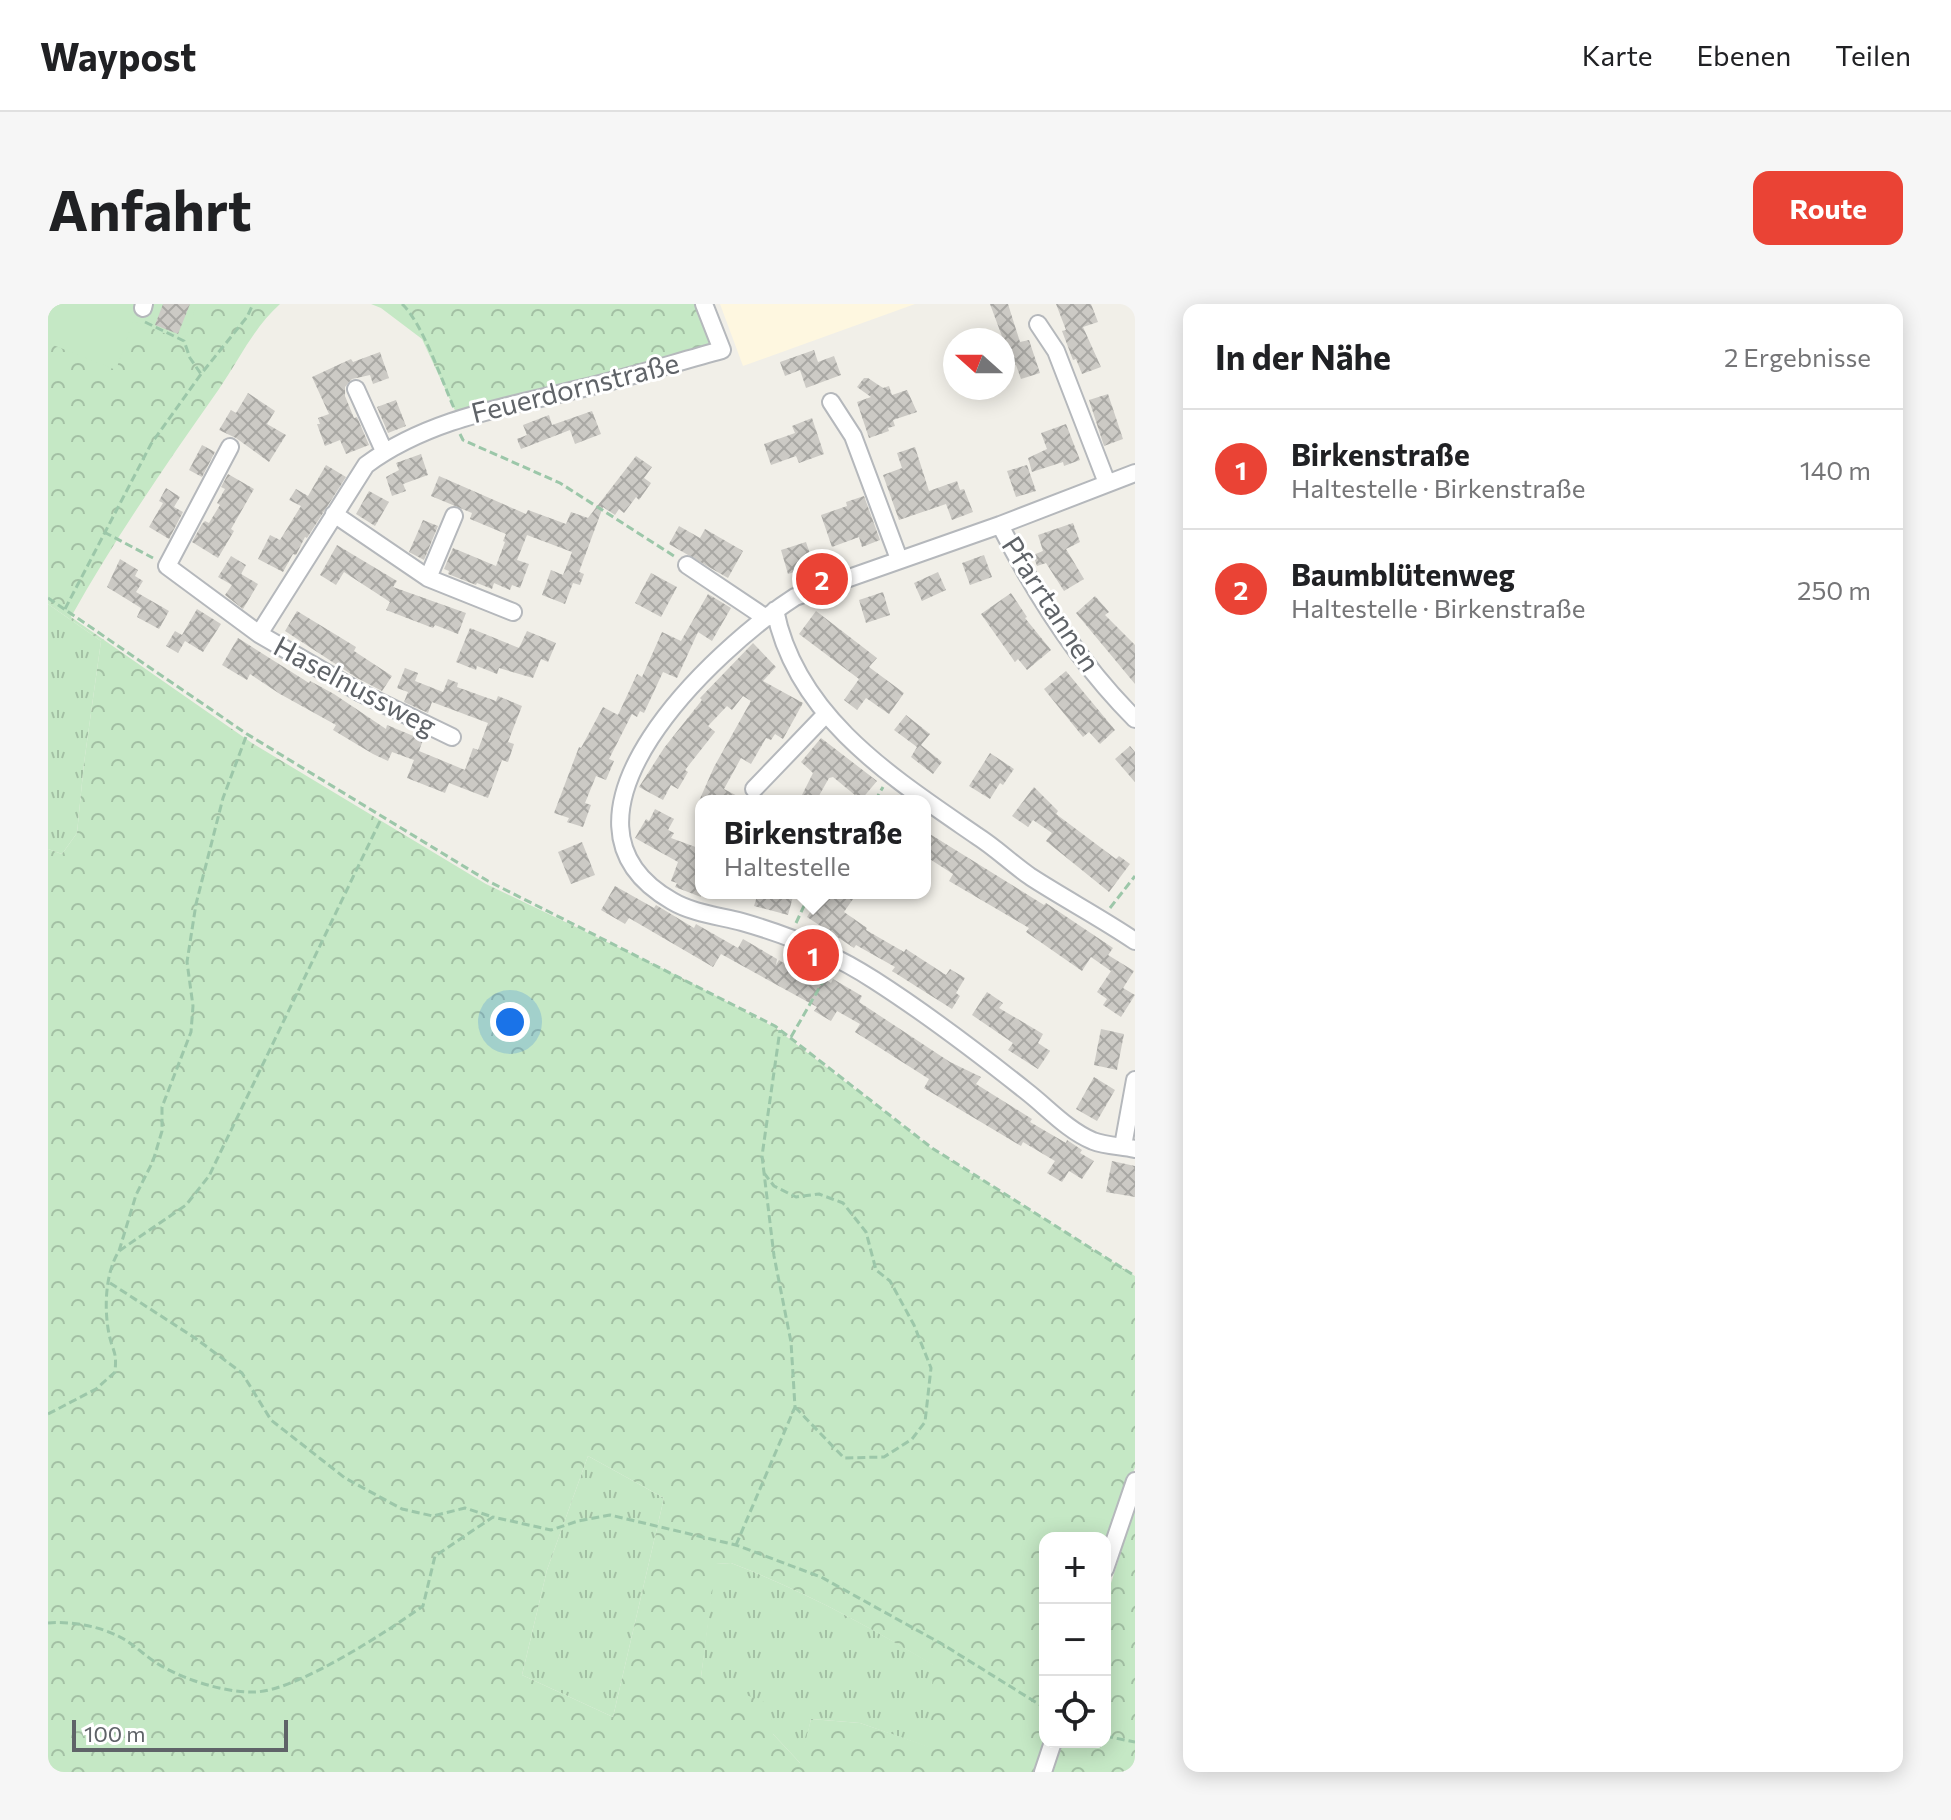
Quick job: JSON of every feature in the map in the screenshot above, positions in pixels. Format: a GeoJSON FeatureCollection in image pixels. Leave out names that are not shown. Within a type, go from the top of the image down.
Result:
{"type":"FeatureCollection","features":[{"type":"Feature","properties":{"kind":"street","name":"Feuerdornstraße"},"geometry":{"type":"LineString","coordinates":[[259,634],[366,465],[384,451],[458,418],[722,350],[704,304]]}},
{"type":"Feature","properties":{"kind":"street"},"geometry":{"type":"LineString","coordinates":[[1038,324],[1056,351],[1107,483]]}},
{"type":"Feature","properties":{"kind":"street"},"geometry":{"type":"LineString","coordinates":[[356,389],[384,451]]}},
{"type":"Feature","properties":{"kind":"street"},"geometry":{"type":"LineString","coordinates":[[831,402],[853,436],[899,559]]}},
{"type":"Feature","properties":{"kind":"street"},"geometry":{"type":"LineString","coordinates":[[167,566],[230,447]]}},
{"type":"Feature","properties":{"kind":"street"},"geometry":{"type":"LineString","coordinates":[[1135,473],[1000,525],[795,597],[770,614],[708,669],[660,722],[639,755],[625,787],[620,821],[624,850],[653,890],[676,904],[789,937],[837,958],[922,1012],[1040,1101],[1069,1128],[1096,1142],[1129,1148],[1135,1080]]}},
{"type":"Feature","properties":{"kind":"street"},"geometry":{"type":"LineString","coordinates":[[334,514],[428,578],[513,612]]}},
{"type":"Feature","properties":{"kind":"street"},"geometry":{"type":"LineString","coordinates":[[428,578],[454,516]]}},
{"type":"Feature","properties":{"kind":"street","name":"Pfarrtannen"},"geometry":{"type":"LineString","coordinates":[[1000,525],[1035,590],[1062,631],[1089,668],[1135,719]]}},
{"type":"Feature","properties":{"kind":"street"},"geometry":{"type":"LineString","coordinates":[[687,565],[770,614],[794,670],[826,714],[891,774],[921,795]]}},
{"type":"Feature","properties":{"kind":"street","name":"Haselnussweg"},"geometry":{"type":"LineString","coordinates":[[167,566],[259,634],[361,693],[452,737]]}},
{"type":"Feature","properties":{"kind":"street"},"geometry":{"type":"LineString","coordinates":[[754,789],[826,714]]}},
{"type":"Feature","properties":{"kind":"street"},"geometry":{"type":"LineString","coordinates":[[931,802],[1029,875],[1135,941]]}},
{"type":"Feature","properties":{"kind":"street"},"geometry":{"type":"LineString","coordinates":[[1111,1551],[1135,1481]]}},
{"type":"Feature","properties":{"kind":"street"},"geometry":{"type":"LineString","coordinates":[[1043,1772],[1051,1748]]}},
{"type":"Feature","properties":{"kind":"path"},"geometry":{"type":"LineString","coordinates":[[402,304],[408,309],[424,340],[458,418],[463,440],[560,483],[687,565]]}},
{"type":"Feature","properties":{"kind":"path"},"geometry":{"type":"LineString","coordinates":[[65,609],[151,444],[247,317],[252,305]]}},
{"type":"Feature","properties":{"kind":"path"},"geometry":{"type":"LineString","coordinates":[[143,306],[140,320],[184,341],[190,358],[201,374]]}},
{"type":"Feature","properties":{"kind":"path"},"geometry":{"type":"LineString","coordinates":[[104,532],[167,566]]}},
{"type":"Feature","properties":{"kind":"path"},"geometry":{"type":"LineString","coordinates":[[48,598],[247,734],[488,881],[780,1030],[932,1148],[1135,1276]]}},
{"type":"Feature","properties":{"kind":"path"},"geometry":{"type":"LineString","coordinates":[[48,1414],[96,1389],[115,1372],[117,1353],[110,1337],[107,1310],[111,1263],[119,1251],[136,1195],[153,1161],[162,1131],[162,1107],[191,1032],[193,1006],[187,962],[196,904],[223,798],[247,734]]}},
{"type":"Feature","properties":{"kind":"path"},"geometry":{"type":"LineString","coordinates":[[119,1251],[186,1205],[209,1176],[382,817]]}},
{"type":"Feature","properties":{"kind":"path"},"geometry":{"type":"LineString","coordinates":[[1101,919],[1135,876]]}},
{"type":"Feature","properties":{"kind":"path"},"geometry":{"type":"LineString","coordinates":[[789,937],[807,899]]}},
{"type":"Feature","properties":{"kind":"path"},"geometry":{"type":"LineString","coordinates":[[790,1038],[837,958]]}},
{"type":"Feature","properties":{"kind":"path"},"geometry":{"type":"LineString","coordinates":[[736,1545],[795,1407],[791,1342],[774,1256],[762,1156],[780,1030]]}},
{"type":"Feature","properties":{"kind":"path"},"geometry":{"type":"LineString","coordinates":[[764,1172],[774,1186],[796,1197],[819,1194],[843,1203],[866,1232],[876,1270],[890,1281],[914,1325],[931,1368],[925,1422],[912,1439],[884,1457],[844,1458],[795,1407]]}},
{"type":"Feature","properties":{"kind":"path"},"geometry":{"type":"LineString","coordinates":[[109,1282],[242,1373],[271,1420],[345,1478],[402,1509],[433,1516],[465,1508],[551,1530],[610,1515],[736,1545],[821,1577],[942,1644],[1039,1704]]}},
{"type":"Feature","properties":{"kind":"path"},"geometry":{"type":"LineString","coordinates":[[48,1623],[68,1621],[119,1636],[158,1664],[212,1687],[256,1692],[295,1681],[385,1632],[423,1606],[435,1556],[493,1517]]}},
{"type":"Feature","properties":{"kind":"path"},"geometry":{"type":"LineString","coordinates":[[1111,1737],[1135,1742]]}},
{"type":"Feature","properties":{"kind":"shaded area"},"geometry":{"type":"Polygon","coordinates":[[[720,304],[915,304],[743,366],[720,304]]]}},
{"type":"Feature","properties":{"kind":"green space"},"geometry":{"type":"Polygon","coordinates":[[[48,304],[280,304],[255,333],[142,501],[71,617],[252,743],[486,884],[678,976],[774,1027],[931,1148],[1135,1276],[1135,1467],[1111,1541],[1111,1532],[1039,1532],[1039,1748],[1043,1748],[1036,1772],[48,1772],[48,849],[62,854],[77,833],[101,641],[48,604],[48,304]],[[588,1456],[547,1570],[522,1675],[613,1717],[664,1498],[588,1456]],[[731,1563],[716,1564],[701,1677],[769,1704],[773,1734],[800,1763],[811,1719],[860,1723],[930,1747],[933,1665],[884,1636],[783,1585],[731,1563]]]}},
{"type":"Feature","properties":{"kind":"green space"},"geometry":{"type":"Polygon","coordinates":[[[48,304],[197,304],[184,341],[133,321],[116,370],[48,343],[48,304]]]}},
{"type":"Feature","properties":{"kind":"green space"},"geometry":{"type":"Polygon","coordinates":[[[371,304],[701,304],[721,350],[458,417],[422,339],[371,304]]]}},
{"type":"Feature","properties":{"kind":"green space"},"geometry":{"type":"Polygon","coordinates":[[[48,604],[101,641],[77,833],[62,854],[48,849],[48,604]]]}},
{"type":"Feature","properties":{"kind":"green space"},"geometry":{"type":"Polygon","coordinates":[[[588,1456],[664,1498],[613,1717],[522,1675],[547,1570],[588,1456]]]}},
{"type":"Feature","properties":{"kind":"green space"},"geometry":{"type":"Polygon","coordinates":[[[1135,1508],[1135,1772],[1051,1772],[1059,1748],[1111,1748],[1111,1583],[1135,1508]]]}},
{"type":"Feature","properties":{"kind":"green space"},"geometry":{"type":"Polygon","coordinates":[[[731,1563],[834,1610],[934,1665],[931,1748],[860,1723],[811,1719],[801,1764],[773,1734],[701,1677],[715,1564],[731,1563]]]}},
{"type":"Feature","properties":{"kind":"building"},"geometry":{"type":"Polygon","coordinates":[[[163,304],[190,304],[178,334],[155,325],[163,304]]]}},
{"type":"Feature","properties":{"kind":"building"},"geometry":{"type":"Polygon","coordinates":[[[990,304],[1008,304],[1020,342],[1029,340],[1040,373],[1021,379],[1015,365],[1015,328],[999,328],[990,304]]]}},
{"type":"Feature","properties":{"kind":"building"},"geometry":{"type":"Polygon","coordinates":[[[1056,304],[1091,304],[1098,322],[1083,327],[1101,367],[1082,374],[1062,331],[1066,330],[1056,304]]]}},
{"type":"Feature","properties":{"kind":"building"},"geometry":{"type":"Polygon","coordinates":[[[814,350],[818,362],[834,356],[841,375],[806,388],[800,370],[785,376],[780,362],[814,350]]]}},
{"type":"Feature","properties":{"kind":"building"},"geometry":{"type":"Polygon","coordinates":[[[380,352],[389,378],[373,384],[370,375],[352,379],[345,387],[345,396],[354,418],[357,417],[369,445],[346,454],[340,440],[325,446],[317,424],[320,424],[318,418],[329,414],[312,377],[351,359],[353,362],[380,352]]]}},
{"type":"Feature","properties":{"kind":"building"},"geometry":{"type":"Polygon","coordinates":[[[864,378],[883,388],[889,386],[892,395],[907,390],[917,412],[893,420],[895,426],[888,428],[889,431],[869,438],[857,402],[871,397],[857,387],[864,378]]]}},
{"type":"Feature","properties":{"kind":"building"},"geometry":{"type":"Polygon","coordinates":[[[248,393],[275,411],[267,424],[286,435],[269,462],[236,438],[219,430],[231,410],[236,413],[248,393]]]}},
{"type":"Feature","properties":{"kind":"building"},"geometry":{"type":"Polygon","coordinates":[[[1108,394],[1123,439],[1104,446],[1089,400],[1108,394]]]}},
{"type":"Feature","properties":{"kind":"building"},"geometry":{"type":"Polygon","coordinates":[[[396,400],[406,426],[388,433],[377,407],[396,400]]]}},
{"type":"Feature","properties":{"kind":"building"},"geometry":{"type":"Polygon","coordinates":[[[592,411],[601,434],[575,444],[570,430],[521,449],[517,439],[527,435],[523,425],[549,415],[552,425],[592,411]]]}},
{"type":"Feature","properties":{"kind":"building"},"geometry":{"type":"Polygon","coordinates":[[[812,418],[824,454],[799,463],[796,456],[771,465],[764,444],[795,433],[792,426],[812,418]]]}},
{"type":"Feature","properties":{"kind":"building"},"geometry":{"type":"Polygon","coordinates":[[[1066,424],[1080,460],[1032,472],[1028,458],[1047,449],[1041,433],[1066,424]]]}},
{"type":"Feature","properties":{"kind":"building"},"geometry":{"type":"Polygon","coordinates":[[[202,445],[215,452],[202,477],[189,470],[202,445]]]}},
{"type":"Feature","properties":{"kind":"building"},"geometry":{"type":"Polygon","coordinates":[[[915,447],[929,491],[957,481],[960,490],[964,489],[973,512],[952,520],[946,504],[899,520],[883,475],[902,468],[897,453],[915,447]]]}},
{"type":"Feature","properties":{"kind":"building"},"geometry":{"type":"Polygon","coordinates":[[[421,454],[428,475],[403,484],[406,491],[392,496],[386,477],[399,470],[396,463],[421,454]]]}},
{"type":"Feature","properties":{"kind":"building"},"geometry":{"type":"Polygon","coordinates":[[[636,456],[652,467],[644,478],[651,483],[639,500],[636,497],[624,513],[619,509],[615,515],[603,507],[579,572],[584,574],[580,585],[573,583],[565,604],[542,595],[551,570],[563,575],[572,552],[527,535],[517,560],[529,564],[520,588],[512,585],[510,590],[494,583],[492,589],[476,585],[448,574],[449,571],[444,569],[453,548],[496,566],[506,534],[470,519],[472,513],[431,496],[439,476],[526,514],[528,510],[566,524],[571,512],[588,518],[636,456]]]}},
{"type":"Feature","properties":{"kind":"building"},"geometry":{"type":"Polygon","coordinates":[[[326,465],[346,477],[296,555],[293,554],[283,572],[258,559],[270,535],[280,540],[301,506],[289,500],[296,489],[308,496],[326,465]]]}},
{"type":"Feature","properties":{"kind":"building"},"geometry":{"type":"Polygon","coordinates":[[[1027,465],[1036,491],[1016,497],[1007,471],[1027,465]]]}},
{"type":"Feature","properties":{"kind":"building"},"geometry":{"type":"Polygon","coordinates":[[[228,474],[254,489],[218,558],[192,542],[202,524],[205,521],[209,523],[220,505],[217,503],[225,489],[221,487],[228,474]]]}},
{"type":"Feature","properties":{"kind":"building"},"geometry":{"type":"Polygon","coordinates":[[[166,488],[180,497],[174,507],[183,512],[169,539],[149,527],[163,503],[159,501],[166,488]]]}},
{"type":"Feature","properties":{"kind":"building"},"geometry":{"type":"Polygon","coordinates":[[[369,491],[389,502],[375,526],[356,514],[369,491]]]}},
{"type":"Feature","properties":{"kind":"building"},"geometry":{"type":"Polygon","coordinates":[[[864,496],[880,540],[862,547],[859,537],[832,547],[821,515],[864,496]]]}},
{"type":"Feature","properties":{"kind":"building"},"geometry":{"type":"Polygon","coordinates":[[[423,520],[438,526],[424,560],[409,552],[423,520]]]}},
{"type":"Feature","properties":{"kind":"building"},"geometry":{"type":"Polygon","coordinates":[[[1073,523],[1080,542],[1066,549],[1084,579],[1064,591],[1046,563],[1037,566],[1033,555],[1043,551],[1038,535],[1073,523]]]}},
{"type":"Feature","properties":{"kind":"building"},"geometry":{"type":"Polygon","coordinates":[[[679,526],[700,538],[705,529],[743,551],[728,578],[669,544],[679,526]]]}},
{"type":"Feature","properties":{"kind":"building"},"geometry":{"type":"Polygon","coordinates":[[[806,542],[814,566],[788,574],[781,550],[806,542]]]}},
{"type":"Feature","properties":{"kind":"building"},"geometry":{"type":"Polygon","coordinates":[[[337,545],[397,581],[393,587],[466,613],[458,634],[386,610],[390,602],[344,572],[336,585],[320,575],[337,545]]]}},
{"type":"Feature","properties":{"kind":"building"},"geometry":{"type":"Polygon","coordinates":[[[984,555],[992,577],[970,585],[962,563],[984,555]]]}},
{"type":"Feature","properties":{"kind":"building"},"geometry":{"type":"Polygon","coordinates":[[[231,556],[246,565],[241,574],[258,584],[243,609],[225,595],[232,585],[218,577],[231,556]]]}},
{"type":"Feature","properties":{"kind":"building"},"geometry":{"type":"Polygon","coordinates":[[[120,559],[138,570],[135,576],[143,581],[136,592],[169,611],[159,629],[137,617],[141,608],[107,587],[120,559]]]}},
{"type":"Feature","properties":{"kind":"building"},"geometry":{"type":"Polygon","coordinates":[[[938,572],[946,590],[922,601],[914,583],[938,572]]]}},
{"type":"Feature","properties":{"kind":"building"},"geometry":{"type":"Polygon","coordinates":[[[651,573],[677,587],[661,617],[635,603],[651,573]]]}},
{"type":"Feature","properties":{"kind":"building"},"geometry":{"type":"Polygon","coordinates":[[[883,592],[890,615],[866,623],[859,600],[883,592]]]}},
{"type":"Feature","properties":{"kind":"building"},"geometry":{"type":"Polygon","coordinates":[[[1011,593],[1025,618],[1051,650],[1027,670],[1018,659],[1015,662],[981,614],[1011,593]]]}},
{"type":"Feature","properties":{"kind":"building"},"geometry":{"type":"Polygon","coordinates":[[[708,594],[731,608],[712,641],[698,632],[677,678],[663,672],[644,713],[640,711],[637,717],[632,714],[609,759],[614,761],[606,780],[596,776],[585,803],[591,805],[583,827],[567,822],[569,818],[554,813],[579,747],[603,707],[618,715],[637,674],[642,677],[662,632],[681,641],[708,594]]]}},
{"type":"Feature","properties":{"kind":"building"},"geometry":{"type":"Polygon","coordinates":[[[1095,596],[1109,612],[1105,615],[1135,645],[1135,684],[1076,613],[1095,596]]]}},
{"type":"Feature","properties":{"kind":"building"},"geometry":{"type":"Polygon","coordinates":[[[197,609],[221,624],[203,652],[185,641],[178,653],[166,646],[175,631],[182,635],[197,609]]]}},
{"type":"Feature","properties":{"kind":"building"},"geometry":{"type":"Polygon","coordinates":[[[297,611],[356,647],[354,651],[392,676],[382,691],[285,631],[297,611]]]}},
{"type":"Feature","properties":{"kind":"building"},"geometry":{"type":"Polygon","coordinates":[[[816,611],[877,658],[869,667],[904,693],[889,714],[866,698],[857,710],[844,700],[859,679],[799,634],[816,611]]]}},
{"type":"Feature","properties":{"kind":"building"},"geometry":{"type":"Polygon","coordinates":[[[470,628],[519,648],[527,631],[556,643],[548,662],[541,659],[533,678],[499,668],[497,674],[456,662],[470,628]]]}},
{"type":"Feature","properties":{"kind":"building"},"geometry":{"type":"Polygon","coordinates":[[[238,638],[309,683],[334,694],[386,729],[387,725],[423,740],[419,751],[465,770],[473,748],[478,750],[488,723],[432,702],[428,713],[404,702],[408,692],[397,688],[405,668],[418,673],[415,681],[443,692],[448,679],[458,683],[457,687],[496,701],[498,696],[522,706],[508,742],[514,744],[508,762],[502,760],[488,798],[449,783],[445,793],[407,778],[414,760],[392,752],[388,761],[373,754],[333,730],[336,725],[250,674],[247,680],[222,665],[238,638]]]}},
{"type":"Feature","properties":{"kind":"building"},"geometry":{"type":"Polygon","coordinates":[[[753,643],[776,667],[763,681],[803,703],[783,739],[775,734],[771,740],[766,738],[751,764],[741,758],[724,789],[736,795],[702,795],[751,701],[743,696],[732,710],[727,706],[708,726],[715,732],[685,770],[688,772],[678,789],[671,785],[663,800],[639,787],[664,748],[702,700],[700,698],[753,643]]]}},
{"type":"Feature","properties":{"kind":"building"},"geometry":{"type":"Polygon","coordinates":[[[1066,671],[1115,730],[1100,744],[1089,732],[1083,737],[1044,689],[1066,671]]]}},
{"type":"Feature","properties":{"kind":"building"},"geometry":{"type":"Polygon","coordinates":[[[906,715],[930,734],[921,745],[942,762],[933,774],[911,757],[917,747],[894,730],[906,715]]]}},
{"type":"Feature","properties":{"kind":"building"},"geometry":{"type":"Polygon","coordinates":[[[821,738],[877,781],[865,795],[855,795],[833,777],[829,778],[819,795],[802,795],[813,773],[801,762],[821,738]]]}},
{"type":"Feature","properties":{"kind":"building"},"geometry":{"type":"Polygon","coordinates":[[[1130,746],[1135,752],[1135,782],[1115,759],[1130,746]]]}},
{"type":"Feature","properties":{"kind":"building"},"geometry":{"type":"Polygon","coordinates":[[[990,753],[1014,769],[990,799],[969,786],[990,753]]]}},
{"type":"Feature","properties":{"kind":"building"},"geometry":{"type":"Polygon","coordinates":[[[1034,787],[1058,811],[1056,814],[1116,859],[1119,856],[1130,864],[1109,892],[1046,841],[1052,833],[1033,820],[1028,827],[1012,816],[1034,787]]]}},
{"type":"Feature","properties":{"kind":"building"},"geometry":{"type":"Polygon","coordinates":[[[655,809],[674,819],[668,830],[674,833],[671,838],[695,847],[695,895],[675,887],[677,883],[671,881],[678,862],[635,838],[646,819],[649,821],[655,809]]]}},
{"type":"Feature","properties":{"kind":"building"},"geometry":{"type":"Polygon","coordinates":[[[931,835],[1044,905],[1046,903],[1113,948],[1108,955],[1134,971],[1123,988],[1135,995],[1121,1017],[1103,1005],[1107,999],[1097,992],[1111,971],[1091,957],[1082,971],[1026,932],[1029,928],[949,881],[953,874],[931,860],[931,835]]]}},
{"type":"Feature","properties":{"kind":"building"},"geometry":{"type":"Polygon","coordinates":[[[582,842],[595,875],[571,884],[558,852],[582,842]]]}},
{"type":"Feature","properties":{"kind":"building"},"geometry":{"type":"Polygon","coordinates":[[[615,886],[654,908],[656,905],[694,928],[696,924],[738,948],[743,939],[777,959],[776,965],[779,960],[785,964],[788,957],[831,983],[833,979],[862,996],[859,1002],[950,1062],[981,1077],[976,1084],[1032,1119],[1030,1122],[1066,1143],[1067,1140],[1094,1161],[1082,1179],[1069,1171],[1062,1182],[1047,1173],[1055,1161],[1023,1142],[1021,1146],[924,1088],[929,1079],[855,1032],[860,1024],[837,1011],[831,1021],[814,1011],[817,1007],[721,954],[713,967],[629,918],[625,924],[601,910],[615,886]]]}},
{"type":"Feature","properties":{"kind":"building"},"geometry":{"type":"Polygon","coordinates":[[[756,899],[792,899],[788,915],[754,906],[756,899]]]}},
{"type":"Feature","properties":{"kind":"building"},"geometry":{"type":"Polygon","coordinates":[[[818,899],[853,899],[844,912],[866,930],[904,952],[906,949],[946,975],[950,969],[965,978],[956,993],[960,996],[952,1009],[892,971],[895,967],[856,945],[854,948],[807,917],[818,899]]]}},
{"type":"Feature","properties":{"kind":"building"},"geometry":{"type":"Polygon","coordinates":[[[987,992],[1003,1003],[999,1008],[1043,1034],[1038,1043],[1050,1051],[1038,1069],[1008,1050],[1013,1043],[972,1015],[987,992]]]}},
{"type":"Feature","properties":{"kind":"building"},"geometry":{"type":"Polygon","coordinates":[[[1101,1029],[1124,1034],[1117,1070],[1094,1065],[1101,1029]]]}},
{"type":"Feature","properties":{"kind":"building"},"geometry":{"type":"Polygon","coordinates":[[[1094,1077],[1115,1090],[1097,1121],[1076,1109],[1094,1077]]]}},
{"type":"Feature","properties":{"kind":"building"},"geometry":{"type":"Polygon","coordinates":[[[1112,1161],[1135,1166],[1135,1197],[1106,1192],[1112,1161]]]}},
{"type":"Feature","properties":{"kind":"place","name":"Baumblütenweg"},"geometry":{"type":"Point","coordinates":[822,579]}},
{"type":"Feature","properties":{"kind":"place","name":"Birkenstraße"},"geometry":{"type":"Point","coordinates":[813,955]}}]}
